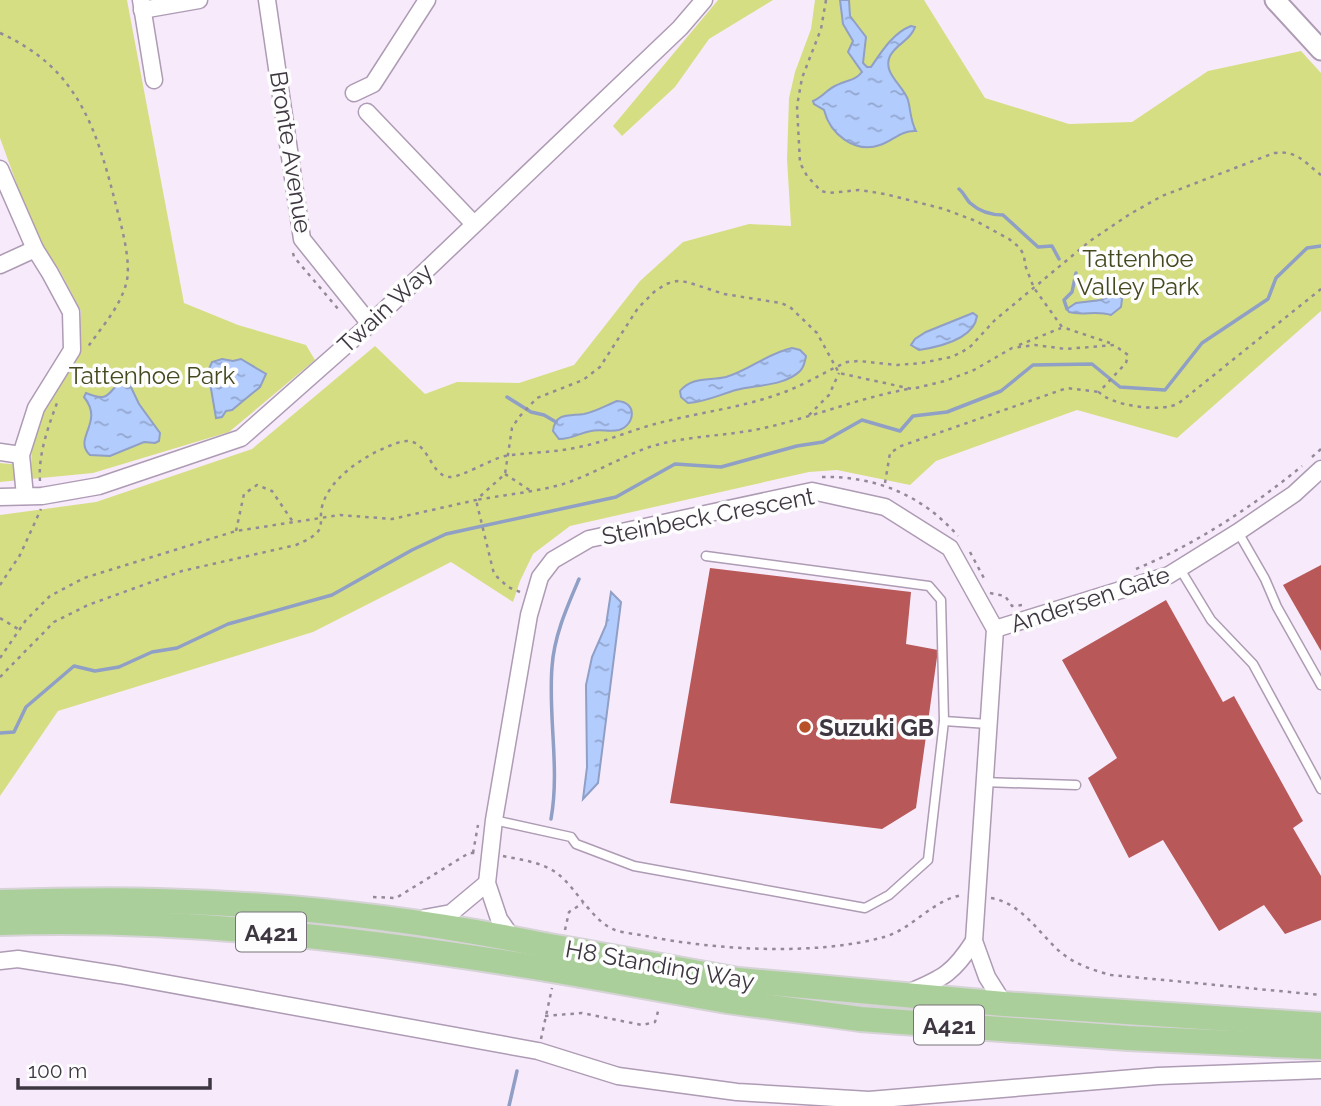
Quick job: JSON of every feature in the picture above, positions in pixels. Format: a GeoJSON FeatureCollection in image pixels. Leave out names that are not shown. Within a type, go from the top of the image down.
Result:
{"type":"FeatureCollection","features":[{"type":"Feature","properties":{"kind":"highway","name":"H8 Standing Way"},"geometry":{"type":"LineString","coordinates":[[0,902],[159,901],[283,907],[407,921],[513,939],[542,956]]}},
{"type":"Feature","properties":{"kind":"highway","name":"H8 Standing Way"},"geometry":{"type":"LineString","coordinates":[[0,923],[163,924],[246,929],[407,947],[542,956],[583,963],[902,996],[1321,1025]]}},
{"type":"Feature","properties":{"kind":"highway","name":"H8 Standing Way"},"geometry":{"type":"LineString","coordinates":[[583,963],[663,988],[727,1001],[860,1019],[1128,1038],[1321,1047]]}},
{"type":"Feature","properties":{"kind":"street"},"geometry":{"type":"LineString","coordinates":[[153,80],[141,5],[199,0]]}},
{"type":"Feature","properties":{"kind":"street","name":"Bronte Avenue"},"geometry":{"type":"LineString","coordinates":[[267,0],[302,239],[370,324]]}},
{"type":"Feature","properties":{"kind":"street","name":"Twain Way"},"geometry":{"type":"LineString","coordinates":[[0,497],[42,496],[99,486],[241,438],[370,324],[680,28],[704,0]]}},
{"type":"Feature","properties":{"kind":"street"},"geometry":{"type":"LineString","coordinates":[[1275,0],[1321,50]]}},
{"type":"Feature","properties":{"kind":"street"},"geometry":{"type":"LineString","coordinates":[[354,93],[373,84],[419,3]]}},
{"type":"Feature","properties":{"kind":"street"},"geometry":{"type":"LineString","coordinates":[[367,112],[474,224]]}},
{"type":"Feature","properties":{"kind":"street"},"geometry":{"type":"LineString","coordinates":[[0,169],[34,249],[71,312],[72,350],[36,408],[21,455],[25,496]]}},
{"type":"Feature","properties":{"kind":"street"},"geometry":{"type":"LineString","coordinates":[[0,265],[34,249]]}},
{"type":"Feature","properties":{"kind":"street"},"geometry":{"type":"LineString","coordinates":[[0,452],[21,455]]}},
{"type":"Feature","properties":{"kind":"street","name":"Andersen Gate"},"geometry":{"type":"LineString","coordinates":[[995,629],[1180,569],[1294,494],[1321,469]]}},
{"type":"Feature","properties":{"kind":"street","name":"Steinbeck Crescent"},"geometry":{"type":"LineString","coordinates":[[513,939],[499,919],[487,883],[494,820],[529,614],[540,577],[552,560],[589,539],[812,491],[885,507],[950,548],[995,629]]}},
{"type":"Feature","properties":{"kind":"street"},"geometry":{"type":"LineString","coordinates":[[995,629],[974,941],[987,977],[1004,1004]]}},
{"type":"Feature","properties":{"kind":"street"},"geometry":{"type":"LineString","coordinates":[[407,921],[451,913],[487,883]]}},
{"type":"Feature","properties":{"kind":"street"},"geometry":{"type":"LineString","coordinates":[[902,996],[932,983],[958,966],[974,941]]}},
{"type":"Feature","properties":{"kind":"street"},"geometry":{"type":"LineString","coordinates":[[0,961],[18,959],[120,975],[538,1051],[618,1076],[737,1092],[869,1100],[1158,1076],[1321,1070]]}},
{"type":"Feature","properties":{"kind":"lane"},"geometry":{"type":"LineString","coordinates":[[1238,532],[1321,685]]}},
{"type":"Feature","properties":{"kind":"lane"},"geometry":{"type":"LineString","coordinates":[[494,820],[572,837],[576,844],[634,866],[864,908],[890,895],[928,860],[944,721],[941,600],[929,586],[706,556]]}},
{"type":"Feature","properties":{"kind":"lane"},"geometry":{"type":"LineString","coordinates":[[1180,569],[1211,620],[1253,664],[1321,789]]}},
{"type":"Feature","properties":{"kind":"lane"},"geometry":{"type":"LineString","coordinates":[[944,721],[988,724]]}},
{"type":"Feature","properties":{"kind":"lane"},"geometry":{"type":"LineString","coordinates":[[983,782],[1076,785]]}},
{"type":"Feature","properties":{"kind":"path"},"geometry":{"type":"LineString","coordinates":[[826,0],[821,29],[802,78],[797,106],[800,163],[807,176],[815,186],[829,193],[859,190],[921,201],[976,221],[1019,247],[1034,288],[1062,327],[1114,345],[1128,355],[1126,363],[1099,392]]}},
{"type":"Feature","properties":{"kind":"path"},"geometry":{"type":"LineString","coordinates":[[0,677],[54,622],[88,605],[182,571],[296,545],[319,533],[325,498],[344,474],[377,452],[400,442],[413,441],[419,445],[438,471],[444,476],[452,477],[492,459],[577,448],[651,425],[780,394],[836,367],[859,361],[897,365],[951,357],[971,346],[995,320],[1090,241],[1162,196],[1274,153],[1295,154],[1321,175]]}},
{"type":"Feature","properties":{"kind":"path"},"geometry":{"type":"LineString","coordinates":[[476,500],[505,474],[512,428],[537,398],[583,380],[600,367],[638,308],[666,284],[687,282],[724,294],[781,303],[790,307],[817,333],[839,373]]}},
{"type":"Feature","properties":{"kind":"path"},"geometry":{"type":"LineString","coordinates":[[885,484],[889,458],[894,449],[1067,388],[1099,392],[1105,399],[1116,402],[1172,407],[1321,289]]}},
{"type":"Feature","properties":{"kind":"path"},"geometry":{"type":"LineString","coordinates":[[0,658],[19,630],[50,596],[67,585],[162,553],[236,531],[322,516],[392,519],[560,485],[644,449],[763,428],[807,418],[877,395],[945,382],[1062,327]]}},
{"type":"Feature","properties":{"kind":"path"},"geometry":{"type":"LineString","coordinates":[[1013,348],[1035,345],[1066,349],[1114,345]]}},
{"type":"Feature","properties":{"kind":"path"},"geometry":{"type":"LineString","coordinates":[[839,373],[912,389]]}},
{"type":"Feature","properties":{"kind":"path"},"geometry":{"type":"LineString","coordinates":[[807,418],[829,395],[839,373]]}},
{"type":"Feature","properties":{"kind":"path"},"geometry":{"type":"LineString","coordinates":[[505,474],[531,491]]}},
{"type":"Feature","properties":{"kind":"path"},"geometry":{"type":"LineString","coordinates":[[236,531],[244,495],[257,485],[272,491],[293,522]]}},
{"type":"Feature","properties":{"kind":"path"},"geometry":{"type":"LineString","coordinates":[[476,500],[494,574],[500,582],[520,592]]}},
{"type":"Feature","properties":{"kind":"path"},"geometry":{"type":"LineString","coordinates":[[0,618],[19,630]]}},
{"type":"Feature","properties":{"kind":"path"},"geometry":{"type":"LineString","coordinates":[[369,897],[396,898],[469,853],[491,853],[534,862],[559,875],[583,903],[613,930],[706,946],[822,949],[885,937],[908,927],[946,900],[960,895],[977,896],[999,900],[1020,911],[1058,950],[1091,970],[1111,975],[1321,995]]}},
{"type":"Feature","properties":{"kind":"path"},"geometry":{"type":"LineString","coordinates":[[545,1016],[582,1013],[642,1025],[655,1022],[663,988]]}},
{"type":"Feature","properties":{"kind":"green space","name":"Tattenhoe Park"},"geometry":{"type":"Polygon","coordinates":[[[0,0],[127,0],[184,303],[238,325],[306,345],[315,360],[229,432],[93,473],[0,482],[0,463],[31,466],[32,442],[44,411],[78,351],[81,311],[44,247],[24,204],[0,138],[0,0]]]}},
{"type":"Feature","properties":{"kind":"green space"},"geometry":{"type":"Polygon","coordinates":[[[718,0],[773,0],[709,39],[675,87],[622,136],[613,126],[718,0]]]}},
{"type":"Feature","properties":{"kind":"green space","name":"Tattenhoe Valley Park"},"geometry":{"type":"Polygon","coordinates":[[[815,0],[924,0],[985,98],[1069,124],[1132,122],[1208,71],[1301,51],[1321,73],[1321,311],[1177,438],[1077,410],[936,461],[910,485],[837,470],[809,472],[570,526],[533,554],[513,602],[451,562],[313,632],[58,711],[0,796],[0,515],[96,502],[252,449],[375,346],[425,394],[457,382],[519,383],[574,365],[640,281],[683,242],[749,224],[791,226],[787,159],[789,98],[795,72],[811,29],[815,0]]]}},
{"type":"Feature","properties":{"kind":"water"},"geometry":{"type":"Polygon","coordinates":[[[840,0],[849,0],[850,16],[866,37],[863,63],[867,67],[871,67],[888,43],[899,33],[911,26],[915,27],[893,52],[888,62],[891,73],[908,100],[916,131],[906,132],[880,145],[862,147],[838,134],[824,110],[814,104],[813,101],[830,89],[862,72],[848,52],[853,41],[843,24],[840,0]]]}},
{"type":"Feature","properties":{"kind":"water"},"geometry":{"type":"Polygon","coordinates":[[[1115,294],[1122,299],[1121,307],[1111,315],[1074,313],[1067,309],[1076,303],[1101,300],[1115,294]]]}},
{"type":"Feature","properties":{"kind":"water"},"geometry":{"type":"Polygon","coordinates":[[[973,313],[977,316],[974,324],[962,336],[936,347],[919,350],[911,345],[926,332],[973,313]]]}},
{"type":"Feature","properties":{"kind":"water"},"geometry":{"type":"Polygon","coordinates":[[[792,348],[800,350],[806,358],[800,371],[786,380],[688,403],[681,397],[680,391],[690,383],[726,377],[792,348]]]}},
{"type":"Feature","properties":{"kind":"water"},"geometry":{"type":"Polygon","coordinates":[[[241,359],[266,374],[260,387],[232,410],[216,418],[208,371],[212,362],[241,359]]]}},
{"type":"Feature","properties":{"kind":"water"},"geometry":{"type":"Polygon","coordinates":[[[122,380],[128,381],[139,404],[160,433],[159,441],[144,442],[110,456],[90,455],[84,442],[91,415],[90,406],[84,397],[86,393],[104,397],[122,380]]]}},
{"type":"Feature","properties":{"kind":"water"},"geometry":{"type":"Polygon","coordinates":[[[617,401],[628,405],[632,414],[628,424],[619,430],[594,430],[559,439],[553,431],[560,418],[588,413],[617,401]]]}},
{"type":"Feature","properties":{"kind":"water"},"geometry":{"type":"Polygon","coordinates":[[[611,592],[621,602],[598,783],[583,799],[587,767],[586,685],[592,657],[606,625],[611,592]]]}},
{"type":"Feature","properties":{"kind":"building"},"geometry":{"type":"Polygon","coordinates":[[[1321,565],[1321,651],[1283,585],[1321,565]]]}},
{"type":"Feature","properties":{"kind":"building","name":"Suzuki GB"},"geometry":{"type":"Polygon","coordinates":[[[710,568],[911,592],[906,644],[938,650],[916,808],[882,829],[670,803],[710,568]]]}},
{"type":"Feature","properties":{"kind":"building"},"geometry":{"type":"Polygon","coordinates":[[[1166,600],[1223,702],[1234,696],[1303,821],[1293,828],[1321,876],[1321,920],[1285,934],[1264,905],[1219,931],[1163,840],[1129,858],[1088,778],[1117,758],[1062,660],[1166,600]]]}},
{"type":"Feature","properties":{"kind":"waterway"},"geometry":{"type":"LineString","coordinates":[[959,189],[977,208],[1003,215],[1038,247],[1052,246],[1059,259]]}},
{"type":"Feature","properties":{"kind":"waterway"},"geometry":{"type":"LineString","coordinates":[[0,733],[14,732],[26,707],[74,666],[95,671],[119,667],[152,652],[177,648],[228,624],[332,595],[446,534],[616,497],[675,464],[721,467],[797,446],[823,442],[862,420],[900,431],[913,416],[947,412],[1001,391],[1033,365],[1092,364],[1120,387],[1165,390],[1202,343],[1268,299],[1276,278],[1307,248],[1321,246]]}},
{"type":"Feature","properties":{"kind":"waterway"},"geometry":{"type":"LineString","coordinates":[[1067,309],[1064,300],[1072,292],[1076,273]]}},
{"type":"Feature","properties":{"kind":"waterway"},"geometry":{"type":"LineString","coordinates":[[507,397],[531,412],[556,422]]}},
{"type":"Feature","properties":{"kind":"waterway"},"geometry":{"type":"LineString","coordinates":[[551,819],[554,781],[551,686],[553,655],[562,622],[579,579]]}},
{"type":"Feature","properties":{"kind":"waterway"},"geometry":{"type":"LineString","coordinates":[[509,1106],[517,1071]]}},
{"type":"Feature","properties":{"kind":"place","name":"Suzuki GB"},"geometry":{"type":"Point","coordinates":[805,727]}}]}
